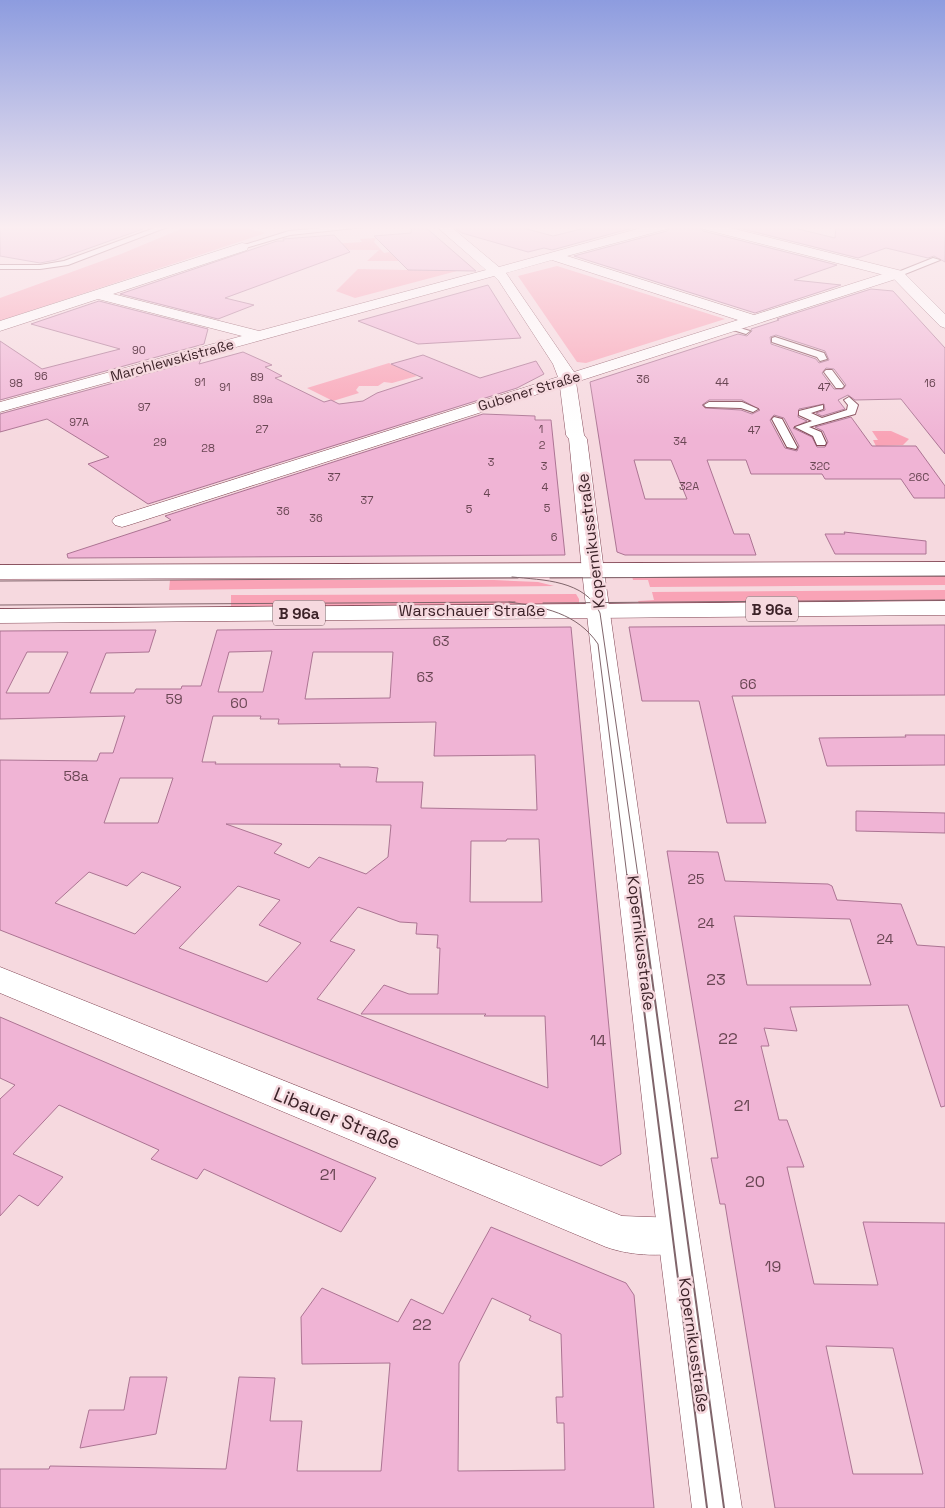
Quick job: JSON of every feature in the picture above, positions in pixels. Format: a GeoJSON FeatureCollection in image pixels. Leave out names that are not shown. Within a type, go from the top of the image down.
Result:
{"type":"FeatureCollection","features":[{"type":"Feature","properties":{"kind":"street"},"geometry":{"type":"LineString","coordinates":[[0,326],[89,296]]}},
{"type":"Feature","properties":{"kind":"street"},"geometry":{"type":"LineString","coordinates":[[105,296],[259,336]]}},
{"type":"Feature","properties":{"kind":"street","name":"Marchlewskistraße"},"geometry":{"type":"LineString","coordinates":[[0,407],[406,296]]}},
{"type":"Feature","properties":{"kind":"street","name":"Kopernikusstraße"},"geometry":{"type":"LineString","coordinates":[[517,296],[566,372],[584,482],[585,512],[678,1236],[716,1508]]}},
{"type":"Feature","properties":{"kind":"street"},"geometry":{"type":"LineString","coordinates":[[663,296],[745,326]]}},
{"type":"Feature","properties":{"kind":"street","name":"Gubener Straße"},"geometry":{"type":"LineString","coordinates":[[122,521],[567,379],[745,326],[832,296]]}},
{"type":"Feature","properties":{"kind":"street"},"geometry":{"type":"LineString","coordinates":[[919,296],[945,323]]}},
{"type":"Feature","properties":{"kind":"street"},"geometry":{"type":"LineString","coordinates":[[0,572],[945,569]]}},
{"type":"Feature","properties":{"kind":"street","name":"Warschauer Straße"},"geometry":{"type":"LineString","coordinates":[[0,616],[195,616],[318,612],[945,608]]}},
{"type":"Feature","properties":{"kind":"street","name":"Libauer Straße"},"geometry":{"type":"LineString","coordinates":[[0,979],[605,1228],[621,1234],[678,1236]]}},
{"type":"Feature","properties":{"kind":"lane"},"geometry":{"type":"LineString","coordinates":[[776,340],[821,355],[823,360]]}},
{"type":"Feature","properties":{"kind":"lane"},"geometry":{"type":"LineString","coordinates":[[829,372],[839,386]]}},
{"type":"Feature","properties":{"kind":"lane"},"geometry":{"type":"LineString","coordinates":[[800,427],[852,412],[853,405],[849,400]]}},
{"type":"Feature","properties":{"kind":"lane"},"geometry":{"type":"LineString","coordinates":[[709,405],[742,405],[753,409]]}},
{"type":"Feature","properties":{"kind":"lane"},"geometry":{"type":"LineString","coordinates":[[820,408],[802,413],[822,421]]}},
{"type":"Feature","properties":{"kind":"lane"},"geometry":{"type":"LineString","coordinates":[[792,447],[779,423],[800,427],[817,434],[821,443]]}},
{"type":"Feature","properties":{"kind":"shaded area"},"geometry":{"type":"Polygon","coordinates":[[[4,296],[74,296],[0,321],[0,298],[4,296]]]}},
{"type":"Feature","properties":{"kind":"shaded area"},"geometry":{"type":"Polygon","coordinates":[[[532,296],[653,296],[725,319],[586,363],[577,362],[532,296]]]}},
{"type":"Feature","properties":{"kind":"shaded area"},"geometry":{"type":"Polygon","coordinates":[[[389,363],[417,376],[392,383],[384,382],[378,386],[359,386],[356,390],[359,393],[333,401],[307,388],[389,363]]]}},
{"type":"Feature","properties":{"kind":"shaded area"},"geometry":{"type":"Polygon","coordinates":[[[872,431],[891,431],[909,439],[903,445],[876,446],[873,440],[878,440],[872,431]]]}},
{"type":"Feature","properties":{"kind":"shaded area"},"geometry":{"type":"Polygon","coordinates":[[[945,574],[945,585],[650,587],[648,580],[633,580],[632,576],[945,574]]]}},
{"type":"Feature","properties":{"kind":"shaded area"},"geometry":{"type":"Polygon","coordinates":[[[170,580],[494,580],[538,582],[554,586],[169,590],[170,580]]]}},
{"type":"Feature","properties":{"kind":"shaded area"},"geometry":{"type":"Polygon","coordinates":[[[945,590],[945,602],[640,605],[638,601],[654,600],[652,592],[945,590]]]}},
{"type":"Feature","properties":{"kind":"shaded area"},"geometry":{"type":"Polygon","coordinates":[[[576,594],[579,604],[231,609],[231,595],[576,594]]]}},
{"type":"Feature","properties":{"kind":"building"},"geometry":{"type":"Polygon","coordinates":[[[129,296],[229,296],[225,298],[254,305],[218,319],[129,296]]]}},
{"type":"Feature","properties":{"kind":"building"},"geometry":{"type":"Polygon","coordinates":[[[447,296],[495,296],[521,338],[418,344],[358,321],[447,296]]]}},
{"type":"Feature","properties":{"kind":"building"},"geometry":{"type":"Polygon","coordinates":[[[702,296],[806,296],[755,313],[702,296]]]}},
{"type":"Feature","properties":{"kind":"building"},"geometry":{"type":"Polygon","coordinates":[[[848,296],[898,296],[945,348],[945,454],[901,399],[855,400],[848,395],[838,400],[845,409],[822,416],[816,413],[825,410],[824,404],[799,409],[798,417],[807,421],[793,428],[812,437],[817,447],[825,447],[828,442],[823,431],[815,427],[851,417],[872,446],[916,446],[945,486],[945,498],[914,498],[901,479],[825,479],[822,474],[751,474],[746,460],[707,460],[734,534],[749,534],[756,555],[625,555],[617,552],[590,382],[738,334],[747,336],[752,331],[751,329],[779,320],[777,319],[848,296]],[[776,335],[770,337],[771,344],[816,359],[819,363],[829,360],[825,351],[776,335]],[[826,368],[822,373],[834,389],[843,389],[846,385],[834,369],[826,368]],[[709,400],[702,405],[705,408],[741,410],[752,414],[760,410],[742,400],[709,400]],[[774,415],[770,420],[785,448],[797,451],[799,446],[784,418],[774,415]],[[634,460],[645,499],[687,499],[671,460],[634,460]]]}},
{"type":"Feature","properties":{"kind":"building"},"geometry":{"type":"Polygon","coordinates":[[[99,301],[208,329],[204,344],[0,400],[0,341],[42,369],[120,349],[31,324],[99,301]]]}},
{"type":"Feature","properties":{"kind":"building"},"geometry":{"type":"Polygon","coordinates":[[[243,352],[272,365],[265,367],[282,376],[275,378],[324,402],[331,400],[339,404],[363,401],[377,393],[423,378],[391,364],[423,355],[480,378],[536,361],[544,374],[517,388],[148,504],[88,464],[109,457],[47,419],[0,432],[0,414],[201,359],[199,364],[243,352]]]}},
{"type":"Feature","properties":{"kind":"building"},"geometry":{"type":"Polygon","coordinates":[[[483,414],[535,416],[535,420],[551,420],[565,555],[68,558],[67,554],[171,520],[165,516],[483,414]]]}},
{"type":"Feature","properties":{"kind":"building"},"geometry":{"type":"Polygon","coordinates":[[[844,532],[926,541],[926,554],[835,554],[825,534],[845,534],[844,532]]]}},
{"type":"Feature","properties":{"kind":"building"},"geometry":{"type":"Polygon","coordinates":[[[945,625],[945,695],[732,696],[766,823],[727,823],[699,701],[642,701],[629,627],[945,625]]]}},
{"type":"Feature","properties":{"kind":"building"},"geometry":{"type":"Polygon","coordinates":[[[571,627],[621,1154],[601,1166],[0,930],[0,760],[97,761],[100,753],[113,753],[125,716],[0,719],[0,631],[156,630],[149,652],[106,653],[90,693],[134,693],[136,689],[181,689],[182,686],[201,686],[217,630],[571,627]],[[272,651],[229,652],[218,692],[263,692],[272,651]],[[27,652],[6,693],[49,693],[68,652],[27,652]],[[313,652],[305,699],[390,698],[393,652],[313,652]],[[213,716],[202,762],[216,762],[215,764],[340,764],[340,767],[378,768],[376,782],[423,782],[421,808],[537,810],[535,755],[434,756],[436,722],[278,724],[279,719],[260,719],[261,716],[213,716]],[[120,778],[104,823],[158,823],[173,778],[120,778]],[[226,824],[282,844],[274,853],[309,868],[319,857],[366,874],[388,857],[391,825],[226,824]],[[539,839],[471,841],[470,902],[542,902],[539,839]],[[89,872],[55,903],[135,934],[181,887],[142,872],[127,886],[89,872]],[[238,886],[179,948],[267,982],[301,943],[259,925],[280,900],[238,886]],[[358,907],[330,941],[355,950],[317,999],[548,1088],[545,1016],[361,1014],[384,985],[409,994],[438,994],[440,948],[437,948],[438,935],[416,934],[417,923],[400,922],[358,907]]]}},
{"type":"Feature","properties":{"kind":"building"},"geometry":{"type":"Polygon","coordinates":[[[905,735],[945,735],[945,765],[827,766],[819,738],[906,737],[905,735]]]}},
{"type":"Feature","properties":{"kind":"building"},"geometry":{"type":"Polygon","coordinates":[[[856,811],[945,813],[945,833],[856,831],[856,811]]]}},
{"type":"Feature","properties":{"kind":"building"},"geometry":{"type":"Polygon","coordinates":[[[667,851],[718,852],[725,881],[828,884],[832,886],[837,900],[901,904],[917,945],[945,947],[945,1106],[941,1107],[908,1005],[790,1007],[797,1031],[764,1028],[769,1046],[761,1046],[779,1120],[787,1120],[804,1167],[787,1167],[814,1284],[878,1285],[863,1222],[945,1223],[945,1508],[775,1508],[725,1204],[720,1204],[711,1158],[718,1158],[667,851]],[[734,916],[747,985],[871,985],[850,919],[734,916]],[[826,1346],[853,1474],[923,1474],[893,1348],[826,1346]]]}},
{"type":"Feature","properties":{"kind":"building"},"geometry":{"type":"Polygon","coordinates":[[[0,1017],[376,1178],[341,1232],[204,1169],[197,1179],[151,1159],[159,1150],[59,1105],[13,1154],[63,1177],[38,1206],[19,1195],[0,1216],[0,1099],[15,1085],[0,1078],[0,1017]]]}},
{"type":"Feature","properties":{"kind":"building"},"geometry":{"type":"Polygon","coordinates":[[[491,1227],[626,1283],[634,1295],[654,1508],[0,1508],[0,1469],[49,1469],[50,1466],[226,1469],[239,1377],[275,1378],[270,1421],[302,1421],[297,1471],[381,1471],[390,1363],[302,1364],[301,1317],[322,1288],[398,1322],[411,1299],[443,1314],[491,1227]],[[492,1298],[459,1363],[458,1471],[565,1470],[564,1423],[557,1423],[556,1397],[563,1397],[561,1334],[529,1320],[531,1316],[492,1298]]]}},
{"type":"Feature","properties":{"kind":"building"},"geometry":{"type":"Polygon","coordinates":[[[130,1377],[167,1377],[156,1434],[80,1448],[89,1410],[124,1410],[130,1377]]]}},
{"type":"Feature","properties":{"kind":"tram line"},"geometry":{"type":"LineString","coordinates":[[550,578],[945,576]]}},
{"type":"Feature","properties":{"kind":"tram line"},"geometry":{"type":"LineString","coordinates":[[512,577],[562,584],[574,588],[593,603]]}},
{"type":"Feature","properties":{"kind":"tram line"},"geometry":{"type":"LineString","coordinates":[[0,581],[518,578]]}},
{"type":"Feature","properties":{"kind":"tram line"},"geometry":{"type":"LineString","coordinates":[[593,603],[945,600]]}},
{"type":"Feature","properties":{"kind":"tram line"},"geometry":{"type":"LineString","coordinates":[[0,605],[509,602]]}},
{"type":"Feature","properties":{"kind":"tram line"},"geometry":{"type":"LineString","coordinates":[[509,602],[547,609],[570,618],[590,634],[598,644],[627,876]]}},
{"type":"Feature","properties":{"kind":"tram line"},"geometry":{"type":"LineString","coordinates":[[509,602],[515,602]]}},
{"type":"Feature","properties":{"kind":"tram line"},"geometry":{"type":"LineString","coordinates":[[543,603],[593,603]]}},
{"type":"Feature","properties":{"kind":"tram line"},"geometry":{"type":"LineString","coordinates":[[593,603],[600,613],[638,876]]}},
{"type":"Feature","properties":{"kind":"tram line"},"geometry":{"type":"LineString","coordinates":[[627,875],[707,1508]]}},
{"type":"Feature","properties":{"kind":"tram line"},"geometry":{"type":"LineString","coordinates":[[638,875],[724,1508]]}}]}
